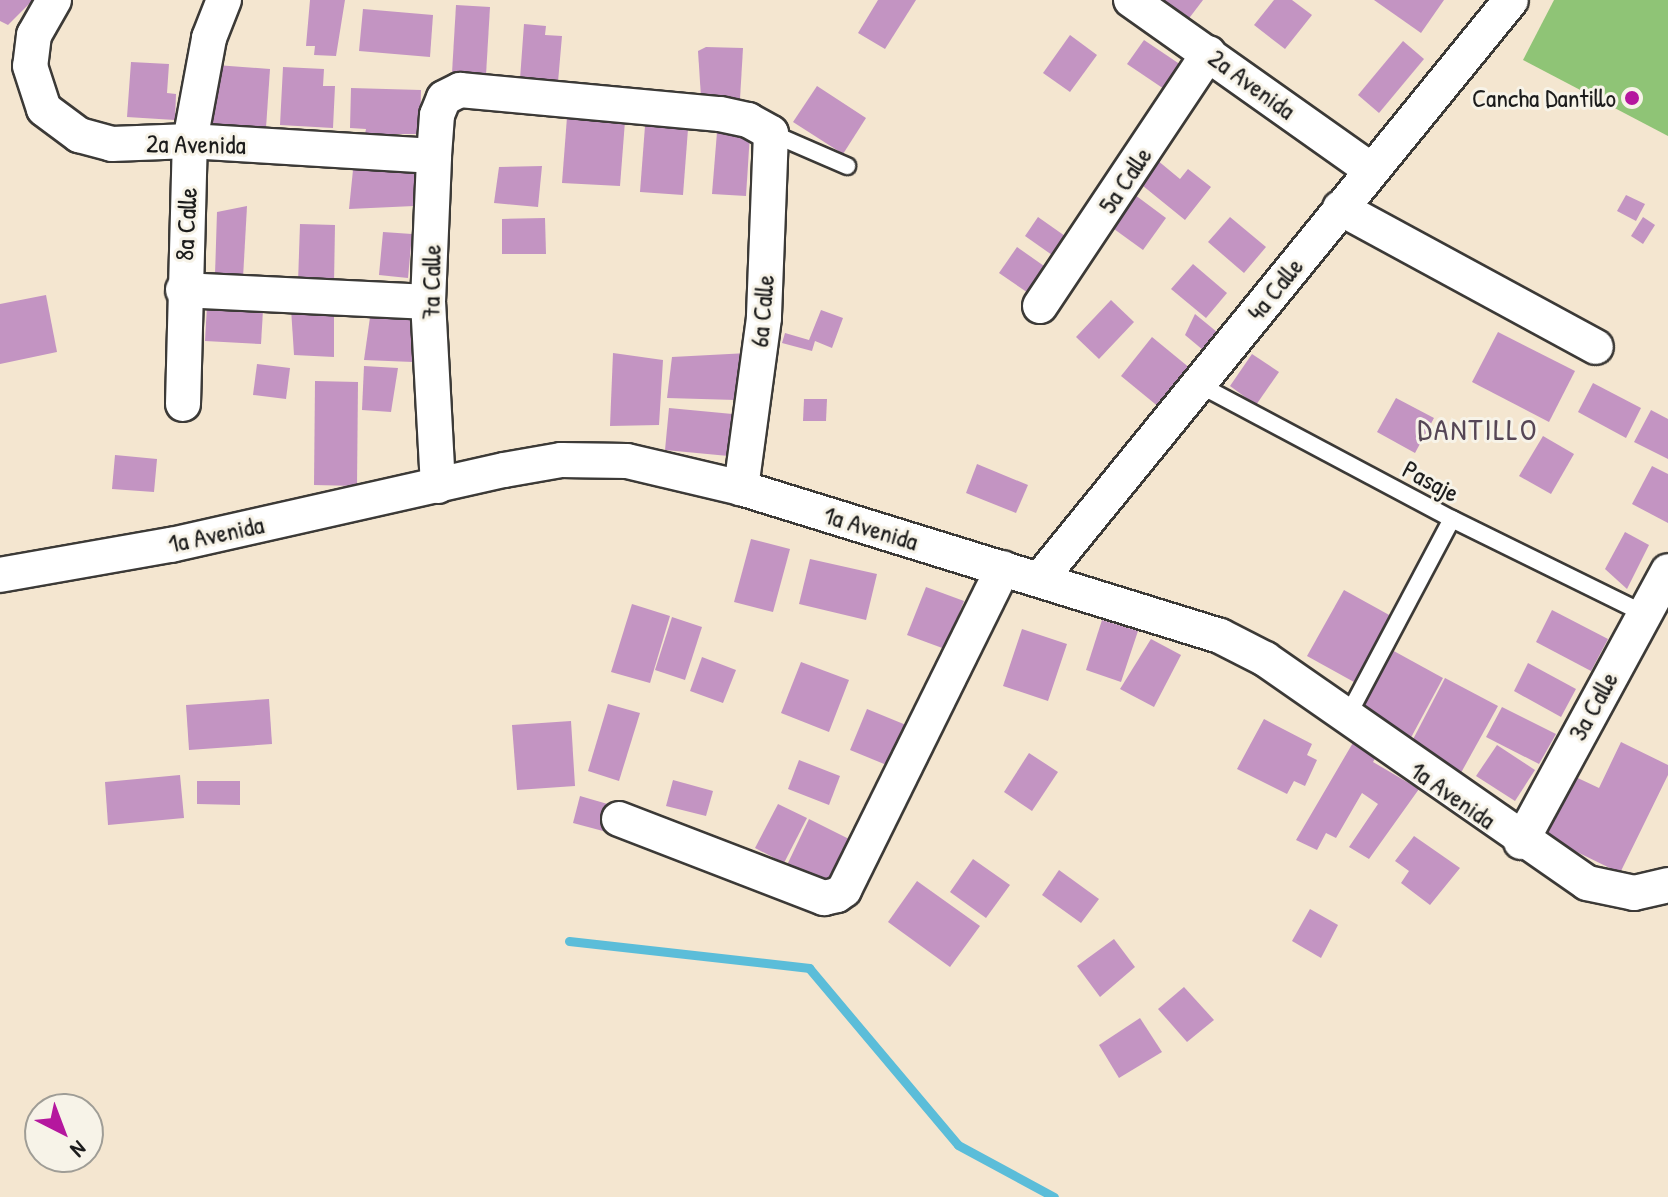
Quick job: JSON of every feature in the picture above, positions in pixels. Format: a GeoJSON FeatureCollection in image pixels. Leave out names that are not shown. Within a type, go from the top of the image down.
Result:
{"type":"FeatureCollection","features":[{"type":"Feature","properties":{"kind":"street","name":"2a Avenida"},"geometry":{"type":"LineString","coordinates":[[54,0],[34,35],[30,66],[44,109],[79,135],[112,144],[190,141],[434,156]]}},
{"type":"Feature","properties":{"kind":"street","name":"8a Calle"},"geometry":{"type":"LineString","coordinates":[[183,404],[183,290],[190,141],[209,38],[224,0]]}},
{"type":"Feature","properties":{"kind":"street","name":"2a Avenida"},"geometry":{"type":"LineString","coordinates":[[1131,0],[1371,170]]}},
{"type":"Feature","properties":{"kind":"street","name":"4a Calle"},"geometry":{"type":"LineString","coordinates":[[1040,579],[1511,0]]}},
{"type":"Feature","properties":{"kind":"street","name":"5a Calle"},"geometry":{"type":"LineString","coordinates":[[1040,306],[1209,53]]}},
{"type":"Feature","properties":{"kind":"street","name":"7a Calle"},"geometry":{"type":"LineString","coordinates":[[438,486],[428,302],[437,115],[444,98],[460,90],[720,114],[771,133]]}},
{"type":"Feature","properties":{"kind":"street","name":"6a Calle"},"geometry":{"type":"LineString","coordinates":[[741,488],[764,318],[771,133]]}},
{"type":"Feature","properties":{"kind":"street"},"geometry":{"type":"LineString","coordinates":[[1340,208],[1596,347]]}},
{"type":"Feature","properties":{"kind":"street"},"geometry":{"type":"LineString","coordinates":[[183,290],[428,302]]}},
{"type":"Feature","properties":{"kind":"street","name":"1a Avenida"},"geometry":{"type":"LineString","coordinates":[[0,575],[171,545],[438,486],[581,459],[627,461],[741,488],[1220,636],[1265,659],[1521,842],[1605,890],[1634,893],[1668,885]]}},
{"type":"Feature","properties":{"kind":"street"},"geometry":{"type":"LineString","coordinates":[[619,819],[824,898],[837,895],[844,890],[1003,568]]}},
{"type":"Feature","properties":{"kind":"street","name":"3a Calle"},"geometry":{"type":"LineString","coordinates":[[1521,842],[1668,571]]}},
{"type":"Feature","properties":{"kind":"lane"},"geometry":{"type":"LineString","coordinates":[[771,133],[847,166]]}},
{"type":"Feature","properties":{"kind":"lane","name":"Pasaje"},"geometry":{"type":"LineString","coordinates":[[1198,384],[1452,519],[1645,614]]}},
{"type":"Feature","properties":{"kind":"lane"},"geometry":{"type":"LineString","coordinates":[[1346,719],[1452,519]]}},
{"type":"Feature","properties":{"kind":"green space","name":"Cancha Dantillo"},"geometry":{"type":"Polygon","coordinates":[[[1554,0],[1668,0],[1668,136],[1523,60],[1554,0]]]}},
{"type":"Feature","properties":{"kind":"building"},"geometry":{"type":"Polygon","coordinates":[[[0,0],[33,0],[8,25],[0,21],[0,0]]]}},
{"type":"Feature","properties":{"kind":"building"},"geometry":{"type":"Polygon","coordinates":[[[310,0],[345,0],[336,56],[314,55],[315,46],[306,46],[310,0]]]}},
{"type":"Feature","properties":{"kind":"building"},"geometry":{"type":"Polygon","coordinates":[[[878,0],[916,0],[885,49],[858,33],[878,0]]]}},
{"type":"Feature","properties":{"kind":"building"},"geometry":{"type":"Polygon","coordinates":[[[1158,0],[1203,0],[1187,21],[1158,0]]]}},
{"type":"Feature","properties":{"kind":"building"},"geometry":{"type":"Polygon","coordinates":[[[1274,0],[1292,0],[1312,15],[1285,49],[1254,25],[1274,0]]]}},
{"type":"Feature","properties":{"kind":"building"},"geometry":{"type":"Polygon","coordinates":[[[1374,0],[1444,0],[1421,33],[1374,0]]]}},
{"type":"Feature","properties":{"kind":"building"},"geometry":{"type":"Polygon","coordinates":[[[456,5],[490,7],[486,75],[452,73],[456,5]]]}},
{"type":"Feature","properties":{"kind":"building"},"geometry":{"type":"Polygon","coordinates":[[[363,9],[433,15],[430,57],[359,51],[363,9]]]}},
{"type":"Feature","properties":{"kind":"building"},"geometry":{"type":"Polygon","coordinates":[[[524,24],[546,26],[545,35],[562,36],[558,82],[520,79],[524,24]]]}},
{"type":"Feature","properties":{"kind":"building"},"geometry":{"type":"Polygon","coordinates":[[[1070,35],[1097,55],[1070,92],[1043,73],[1070,35]]]}},
{"type":"Feature","properties":{"kind":"building"},"geometry":{"type":"Polygon","coordinates":[[[1144,40],[1187,69],[1170,93],[1127,64],[1144,40]]]}},
{"type":"Feature","properties":{"kind":"building"},"geometry":{"type":"Polygon","coordinates":[[[1403,41],[1424,59],[1379,113],[1358,95],[1403,41]]]}},
{"type":"Feature","properties":{"kind":"building"},"geometry":{"type":"Polygon","coordinates":[[[706,47],[743,48],[740,99],[701,97],[698,51],[706,47]]]}},
{"type":"Feature","properties":{"kind":"building"},"geometry":{"type":"Polygon","coordinates":[[[131,62],[169,64],[167,93],[176,94],[175,120],[127,117],[131,62]]]}},
{"type":"Feature","properties":{"kind":"building"},"geometry":{"type":"Polygon","coordinates":[[[216,65],[270,69],[266,128],[212,124],[216,65]]]}},
{"type":"Feature","properties":{"kind":"building"},"geometry":{"type":"Polygon","coordinates":[[[283,67],[324,69],[323,86],[335,86],[333,128],[280,125],[283,67]]]}},
{"type":"Feature","properties":{"kind":"building"},"geometry":{"type":"Polygon","coordinates":[[[817,86],[866,118],[843,154],[793,122],[817,86]]]}},
{"type":"Feature","properties":{"kind":"building"},"geometry":{"type":"Polygon","coordinates":[[[351,88],[421,90],[420,134],[365,134],[366,129],[350,128],[351,88]]]}},
{"type":"Feature","properties":{"kind":"building"},"geometry":{"type":"Polygon","coordinates":[[[567,117],[625,121],[620,186],[562,183],[567,117]]]}},
{"type":"Feature","properties":{"kind":"building"},"geometry":{"type":"Polygon","coordinates":[[[645,126],[688,129],[683,195],[640,192],[645,126]]]}},
{"type":"Feature","properties":{"kind":"building"},"geometry":{"type":"Polygon","coordinates":[[[717,132],[750,134],[746,196],[712,194],[717,132]]]}},
{"type":"Feature","properties":{"kind":"building"},"geometry":{"type":"Polygon","coordinates":[[[1151,155],[1180,179],[1188,169],[1211,187],[1185,220],[1132,177],[1151,155]]]}},
{"type":"Feature","properties":{"kind":"building"},"geometry":{"type":"Polygon","coordinates":[[[542,166],[538,207],[494,203],[499,167],[542,166]]]}},
{"type":"Feature","properties":{"kind":"building"},"geometry":{"type":"Polygon","coordinates":[[[418,167],[414,206],[349,209],[353,170],[418,167]]]}},
{"type":"Feature","properties":{"kind":"building"},"geometry":{"type":"Polygon","coordinates":[[[1127,189],[1166,218],[1143,250],[1103,221],[1127,189]]]}},
{"type":"Feature","properties":{"kind":"building"},"geometry":{"type":"Polygon","coordinates":[[[1626,195],[1645,204],[1636,221],[1617,211],[1626,195]]]}},
{"type":"Feature","properties":{"kind":"building"},"geometry":{"type":"Polygon","coordinates":[[[247,206],[243,278],[215,275],[217,212],[247,206]]]}},
{"type":"Feature","properties":{"kind":"building"},"geometry":{"type":"Polygon","coordinates":[[[1038,217],[1065,236],[1052,255],[1025,236],[1038,217]]]}},
{"type":"Feature","properties":{"kind":"building"},"geometry":{"type":"Polygon","coordinates":[[[1230,217],[1266,247],[1244,273],[1208,242],[1230,217]]]}},
{"type":"Feature","properties":{"kind":"building"},"geometry":{"type":"Polygon","coordinates":[[[1643,217],[1655,225],[1643,244],[1631,236],[1643,217]]]}},
{"type":"Feature","properties":{"kind":"building"},"geometry":{"type":"Polygon","coordinates":[[[545,218],[546,254],[502,254],[502,219],[545,218]]]}},
{"type":"Feature","properties":{"kind":"building"},"geometry":{"type":"Polygon","coordinates":[[[300,224],[335,225],[334,284],[298,283],[300,224]]]}},
{"type":"Feature","properties":{"kind":"building"},"geometry":{"type":"Polygon","coordinates":[[[383,232],[412,234],[408,278],[379,275],[383,232]]]}},
{"type":"Feature","properties":{"kind":"building"},"geometry":{"type":"Polygon","coordinates":[[[1017,247],[1054,273],[1037,299],[999,273],[1017,247]]]}},
{"type":"Feature","properties":{"kind":"building"},"geometry":{"type":"Polygon","coordinates":[[[1193,264],[1227,293],[1206,318],[1171,289],[1193,264]]]}},
{"type":"Feature","properties":{"kind":"building"},"geometry":{"type":"Polygon","coordinates":[[[46,295],[57,352],[0,364],[0,304],[46,295]]]}},
{"type":"Feature","properties":{"kind":"building"},"geometry":{"type":"Polygon","coordinates":[[[1111,300],[1134,322],[1099,359],[1076,337],[1111,300]]]}},
{"type":"Feature","properties":{"kind":"building"},"geometry":{"type":"Polygon","coordinates":[[[412,302],[413,362],[364,360],[372,303],[412,302]]]}},
{"type":"Feature","properties":{"kind":"building"},"geometry":{"type":"Polygon","coordinates":[[[207,306],[263,310],[261,344],[205,341],[207,306]]]}},
{"type":"Feature","properties":{"kind":"building"},"geometry":{"type":"Polygon","coordinates":[[[291,308],[334,312],[334,357],[294,355],[291,308]]]}},
{"type":"Feature","properties":{"kind":"building"},"geometry":{"type":"Polygon","coordinates":[[[821,310],[843,318],[832,348],[815,341],[812,351],[782,343],[785,333],[809,340],[821,310]]]}},
{"type":"Feature","properties":{"kind":"building"},"geometry":{"type":"Polygon","coordinates":[[[1195,314],[1217,332],[1203,350],[1185,335],[1195,314]]]}},
{"type":"Feature","properties":{"kind":"building"},"geometry":{"type":"Polygon","coordinates":[[[1498,332],[1575,371],[1549,422],[1472,382],[1498,332]]]}},
{"type":"Feature","properties":{"kind":"building"},"geometry":{"type":"Polygon","coordinates":[[[1152,337],[1191,369],[1160,408],[1121,376],[1152,337]]]}},
{"type":"Feature","properties":{"kind":"building"},"geometry":{"type":"Polygon","coordinates":[[[613,353],[663,360],[659,425],[610,426],[613,353]]]}},
{"type":"Feature","properties":{"kind":"building"},"geometry":{"type":"Polygon","coordinates":[[[748,353],[736,400],[667,398],[672,357],[748,353]]]}},
{"type":"Feature","properties":{"kind":"building"},"geometry":{"type":"Polygon","coordinates":[[[1252,354],[1279,372],[1256,405],[1230,386],[1252,354]]]}},
{"type":"Feature","properties":{"kind":"building"},"geometry":{"type":"Polygon","coordinates":[[[257,364],[290,368],[286,399],[253,395],[257,364]]]}},
{"type":"Feature","properties":{"kind":"building"},"geometry":{"type":"Polygon","coordinates":[[[364,366],[398,368],[391,412],[362,410],[364,366]]]}},
{"type":"Feature","properties":{"kind":"building"},"geometry":{"type":"Polygon","coordinates":[[[315,381],[358,382],[357,486],[314,485],[315,381]]]}},
{"type":"Feature","properties":{"kind":"building"},"geometry":{"type":"Polygon","coordinates":[[[1593,383],[1641,408],[1626,438],[1578,412],[1593,383]]]}},
{"type":"Feature","properties":{"kind":"building"},"geometry":{"type":"Polygon","coordinates":[[[1396,398],[1434,418],[1415,453],[1377,432],[1396,398]]]}},
{"type":"Feature","properties":{"kind":"building"},"geometry":{"type":"Polygon","coordinates":[[[804,399],[827,399],[826,421],[803,421],[804,399]]]}},
{"type":"Feature","properties":{"kind":"building"},"geometry":{"type":"Polygon","coordinates":[[[669,408],[743,415],[739,457],[665,450],[669,408]]]}},
{"type":"Feature","properties":{"kind":"building"},"geometry":{"type":"Polygon","coordinates":[[[1651,410],[1668,419],[1668,459],[1634,442],[1651,410]]]}},
{"type":"Feature","properties":{"kind":"building"},"geometry":{"type":"Polygon","coordinates":[[[1543,436],[1574,454],[1551,494],[1519,476],[1543,436]]]}},
{"type":"Feature","properties":{"kind":"building"},"geometry":{"type":"Polygon","coordinates":[[[115,455],[157,459],[154,492],[112,489],[115,455]]]}},
{"type":"Feature","properties":{"kind":"building"},"geometry":{"type":"Polygon","coordinates":[[[977,464],[1028,485],[1016,513],[966,493],[977,464]]]}},
{"type":"Feature","properties":{"kind":"building"},"geometry":{"type":"Polygon","coordinates":[[[1652,466],[1668,474],[1668,523],[1632,504],[1652,466]]]}},
{"type":"Feature","properties":{"kind":"building"},"geometry":{"type":"Polygon","coordinates":[[[1625,532],[1649,545],[1627,589],[1605,569],[1625,532]]]}},
{"type":"Feature","properties":{"kind":"building"},"geometry":{"type":"Polygon","coordinates":[[[751,539],[790,549],[773,612],[734,602],[751,539]]]}},
{"type":"Feature","properties":{"kind":"building"},"geometry":{"type":"Polygon","coordinates":[[[810,559],[877,574],[866,620],[799,604],[810,559]]]}},
{"type":"Feature","properties":{"kind":"building"},"geometry":{"type":"Polygon","coordinates":[[[926,587],[964,601],[945,649],[907,635],[926,587]]]}},
{"type":"Feature","properties":{"kind":"building"},"geometry":{"type":"Polygon","coordinates":[[[1344,590],[1391,616],[1354,682],[1307,656],[1344,590]]]}},
{"type":"Feature","properties":{"kind":"building"},"geometry":{"type":"Polygon","coordinates":[[[632,604],[670,616],[650,683],[611,672],[632,604]]]}},
{"type":"Feature","properties":{"kind":"building"},"geometry":{"type":"Polygon","coordinates":[[[1552,610],[1608,639],[1591,671],[1536,642],[1552,610]]]}},
{"type":"Feature","properties":{"kind":"building"},"geometry":{"type":"Polygon","coordinates":[[[672,617],[702,627],[685,680],[655,670],[672,617]]]}},
{"type":"Feature","properties":{"kind":"building"},"geometry":{"type":"Polygon","coordinates":[[[1102,620],[1138,631],[1121,682],[1086,670],[1102,620]]]}},
{"type":"Feature","properties":{"kind":"building"},"geometry":{"type":"Polygon","coordinates":[[[1022,629],[1067,644],[1048,701],[1003,686],[1022,629]]]}},
{"type":"Feature","properties":{"kind":"building"},"geometry":{"type":"Polygon","coordinates":[[[1151,639],[1181,655],[1154,707],[1120,689],[1151,639]]]}},
{"type":"Feature","properties":{"kind":"building"},"geometry":{"type":"Polygon","coordinates":[[[1392,650],[1443,678],[1407,745],[1354,709],[1392,650]]]}},
{"type":"Feature","properties":{"kind":"building"},"geometry":{"type":"Polygon","coordinates":[[[702,657],[736,670],[723,703],[690,691],[702,657]]]}},
{"type":"Feature","properties":{"kind":"building"},"geometry":{"type":"Polygon","coordinates":[[[801,662],[849,680],[829,732],[781,713],[801,662]]]}},
{"type":"Feature","properties":{"kind":"building"},"geometry":{"type":"Polygon","coordinates":[[[1528,663],[1576,689],[1561,717],[1514,691],[1528,663]]]}},
{"type":"Feature","properties":{"kind":"building"},"geometry":{"type":"Polygon","coordinates":[[[1445,678],[1498,706],[1457,780],[1409,747],[1445,678]]]}},
{"type":"Feature","properties":{"kind":"building"},"geometry":{"type":"Polygon","coordinates":[[[269,699],[272,744],[189,750],[186,705],[269,699]]]}},
{"type":"Feature","properties":{"kind":"building"},"geometry":{"type":"Polygon","coordinates":[[[608,704],[640,713],[619,781],[588,771],[608,704]]]}},
{"type":"Feature","properties":{"kind":"building"},"geometry":{"type":"Polygon","coordinates":[[[1502,707],[1556,734],[1539,764],[1486,737],[1502,707]]]}},
{"type":"Feature","properties":{"kind":"building"},"geometry":{"type":"Polygon","coordinates":[[[867,709],[906,725],[889,766],[850,750],[867,709]]]}},
{"type":"Feature","properties":{"kind":"building"},"geometry":{"type":"Polygon","coordinates":[[[1264,719],[1312,744],[1307,755],[1317,760],[1305,786],[1294,781],[1287,794],[1237,769],[1264,719]]]}},
{"type":"Feature","properties":{"kind":"building"},"geometry":{"type":"Polygon","coordinates":[[[571,721],[575,786],[517,790],[512,725],[571,721]]]}},
{"type":"Feature","properties":{"kind":"building"},"geometry":{"type":"Polygon","coordinates":[[[1354,741],[1377,755],[1373,762],[1419,789],[1369,859],[1349,847],[1378,804],[1362,793],[1336,838],[1326,833],[1317,850],[1296,840],[1354,741]]]}},
{"type":"Feature","properties":{"kind":"building"},"geometry":{"type":"Polygon","coordinates":[[[1621,742],[1668,765],[1668,775],[1620,873],[1536,832],[1565,772],[1599,788],[1621,742]]]}},
{"type":"Feature","properties":{"kind":"building"},"geometry":{"type":"Polygon","coordinates":[[[1497,745],[1535,770],[1515,801],[1476,776],[1497,745]]]}},
{"type":"Feature","properties":{"kind":"building"},"geometry":{"type":"Polygon","coordinates":[[[1029,753],[1058,772],[1032,811],[1004,792],[1029,753]]]}},
{"type":"Feature","properties":{"kind":"building"},"geometry":{"type":"Polygon","coordinates":[[[799,760],[840,776],[829,805],[788,789],[799,760]]]}},
{"type":"Feature","properties":{"kind":"building"},"geometry":{"type":"Polygon","coordinates":[[[180,775],[184,818],[108,825],[105,782],[180,775]]]}},
{"type":"Feature","properties":{"kind":"building"},"geometry":{"type":"Polygon","coordinates":[[[673,780],[713,791],[706,816],[666,806],[673,780]]]}},
{"type":"Feature","properties":{"kind":"building"},"geometry":{"type":"Polygon","coordinates":[[[197,781],[240,781],[240,805],[197,804],[197,781]]]}},
{"type":"Feature","properties":{"kind":"building"},"geometry":{"type":"Polygon","coordinates":[[[580,796],[611,805],[603,831],[573,823],[580,796]]]}},
{"type":"Feature","properties":{"kind":"building"},"geometry":{"type":"Polygon","coordinates":[[[778,804],[807,818],[784,863],[755,848],[778,804]]]}},
{"type":"Feature","properties":{"kind":"building"},"geometry":{"type":"Polygon","coordinates":[[[809,819],[853,841],[830,886],[787,865],[809,819]]]}},
{"type":"Feature","properties":{"kind":"building"},"geometry":{"type":"Polygon","coordinates":[[[1414,836],[1460,868],[1430,905],[1401,883],[1409,871],[1395,861],[1414,836]]]}},
{"type":"Feature","properties":{"kind":"building"},"geometry":{"type":"Polygon","coordinates":[[[973,859],[1010,885],[986,918],[950,892],[973,859]]]}},
{"type":"Feature","properties":{"kind":"building"},"geometry":{"type":"Polygon","coordinates":[[[1059,870],[1099,899],[1081,923],[1042,895],[1059,870]]]}},
{"type":"Feature","properties":{"kind":"building"},"geometry":{"type":"Polygon","coordinates":[[[917,881],[980,926],[950,967],[888,922],[917,881]]]}},
{"type":"Feature","properties":{"kind":"building"},"geometry":{"type":"Polygon","coordinates":[[[1310,909],[1338,925],[1321,958],[1292,941],[1310,909]]]}},
{"type":"Feature","properties":{"kind":"building"},"geometry":{"type":"Polygon","coordinates":[[[1114,939],[1135,967],[1100,997],[1077,966],[1114,939]]]}},
{"type":"Feature","properties":{"kind":"building"},"geometry":{"type":"Polygon","coordinates":[[[1184,987],[1214,1020],[1187,1042],[1158,1009],[1184,987]]]}},
{"type":"Feature","properties":{"kind":"building"},"geometry":{"type":"Polygon","coordinates":[[[1140,1018],[1162,1052],[1119,1078],[1099,1045],[1140,1018]]]}},
{"type":"Feature","properties":{"kind":"waterway"},"geometry":{"type":"LineString","coordinates":[[569,941],[809,968],[958,1145],[1054,1197]]}},
{"type":"Feature","properties":{"kind":"place","name":"Cancha Dantillo"},"geometry":{"type":"Point","coordinates":[1632,98]}},
{"type":"Feature","properties":{"kind":"district","name":"DANTILLO"},"geometry":{"type":"Point","coordinates":[1478,429]}}]}
